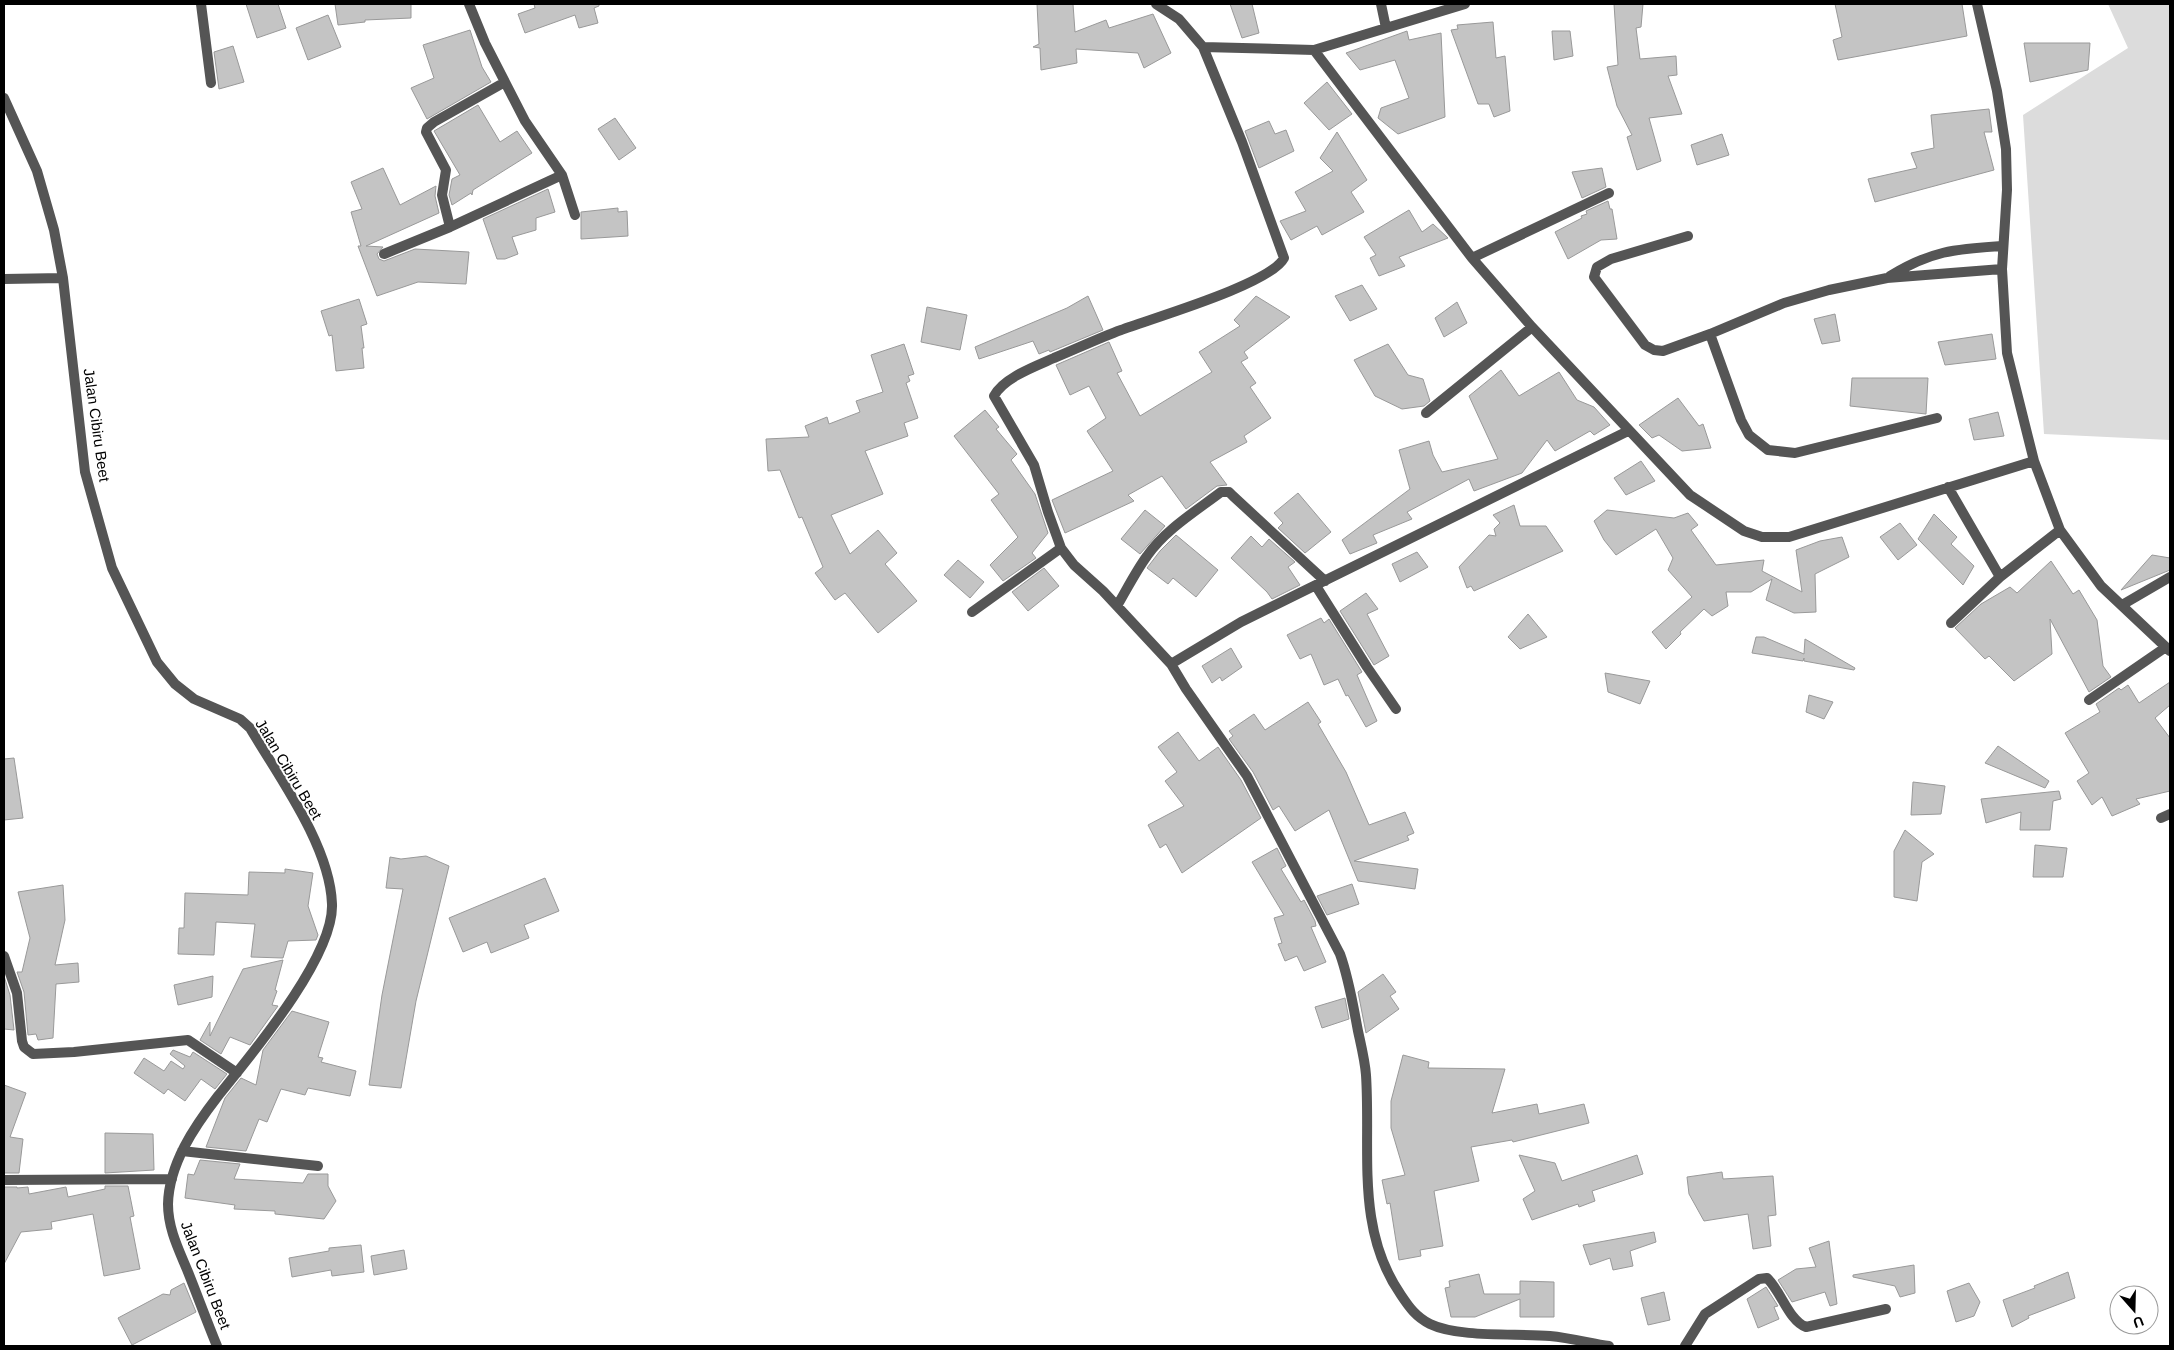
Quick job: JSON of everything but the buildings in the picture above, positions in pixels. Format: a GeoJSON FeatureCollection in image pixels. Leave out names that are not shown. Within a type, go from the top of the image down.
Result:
{"type":"FeatureCollection","features":[{"type":"Feature","properties":{"kind":"street"},"geometry":{"type":"LineString","coordinates":[[201,4],[211,83]]}},
{"type":"Feature","properties":{"kind":"street"},"geometry":{"type":"LineString","coordinates":[[469,4],[485,42],[525,121],[562,175],[575,215]]}},
{"type":"Feature","properties":{"kind":"street"},"geometry":{"type":"LineString","coordinates":[[1156,4],[1179,19],[1203,47],[1242,142],[1284,258],[1281,264],[1253,282],[1118,331],[1032,367],[999,387],[994,396],[995,400],[1034,465],[1061,548],[1074,565],[1117,606],[1171,664],[1186,689],[1247,776],[1340,954],[1348,977],[1366,1074],[1368,1207],[1380,1255],[1395,1286],[1414,1313],[1430,1324],[1445,1328],[1516,1336],[1550,1336],[1609,1346]]}},
{"type":"Feature","properties":{"kind":"street"},"geometry":{"type":"LineString","coordinates":[[1381,4],[1386,28]]}},
{"type":"Feature","properties":{"kind":"street"},"geometry":{"type":"LineString","coordinates":[[1203,47],[1314,50],[1465,4]]}},
{"type":"Feature","properties":{"kind":"street"},"geometry":{"type":"LineString","coordinates":[[1978,4],[1997,91],[2006,149],[2007,190],[2002,269],[2007,352],[2034,461],[2060,530],[2101,586],[2168,649],[2089,700]]}},
{"type":"Feature","properties":{"kind":"street"},"geometry":{"type":"LineString","coordinates":[[1314,50],[1472,258],[1532,327],[1690,495],[1744,531],[1762,537],[1789,537],[1948,486],[2034,461]]}},
{"type":"Feature","properties":{"kind":"street"},"geometry":{"type":"LineString","coordinates":[[450,227],[442,195],[446,170],[426,132],[427,128],[434,122],[505,82]]}},
{"type":"Feature","properties":{"kind":"street","name":"Jalan Cibiru Beet"},"geometry":{"type":"LineString","coordinates":[[4,98],[37,171],[54,230],[64,278],[85,472],[112,568],[157,662],[174,684],[194,699],[240,719],[250,728],[303,817],[324,863],[332,905],[328,934],[279,1019],[199,1120],[182,1151],[172,1179],[168,1203],[170,1228],[217,1346]]}},
{"type":"Feature","properties":{"kind":"street"},"geometry":{"type":"LineString","coordinates":[[384,254],[450,227],[562,175]]}},
{"type":"Feature","properties":{"kind":"street"},"geometry":{"type":"LineString","coordinates":[[1472,258],[1609,193]]}},
{"type":"Feature","properties":{"kind":"street"},"geometry":{"type":"LineString","coordinates":[[1688,236],[1611,259],[1597,267],[1594,277],[1646,345],[1654,350],[1663,351],[1710,334],[1784,303],[1829,290],[1887,278],[2002,269]]}},
{"type":"Feature","properties":{"kind":"street"},"geometry":{"type":"LineString","coordinates":[[1887,278],[1913,262],[1935,254],[1962,248],[2002,246]]}},
{"type":"Feature","properties":{"kind":"street"},"geometry":{"type":"LineString","coordinates":[[4,279],[64,278]]}},
{"type":"Feature","properties":{"kind":"street"},"geometry":{"type":"LineString","coordinates":[[1426,413],[1532,327]]}},
{"type":"Feature","properties":{"kind":"street"},"geometry":{"type":"LineString","coordinates":[[1710,334],[1741,420],[1749,435],[1768,450],[1795,453],[1937,418]]}},
{"type":"Feature","properties":{"kind":"street"},"geometry":{"type":"LineString","coordinates":[[1171,664],[1241,622],[1628,431]]}},
{"type":"Feature","properties":{"kind":"street"},"geometry":{"type":"LineString","coordinates":[[1948,486],[2000,577]]}},
{"type":"Feature","properties":{"kind":"street"},"geometry":{"type":"LineString","coordinates":[[1117,606],[1147,555],[1157,544],[1196,511],[1221,492],[1225,492],[1234,496],[1320,584],[1367,667],[1396,709]]}},
{"type":"Feature","properties":{"kind":"street"},"geometry":{"type":"LineString","coordinates":[[1952,622],[2000,577],[2060,530]]}},
{"type":"Feature","properties":{"kind":"street"},"geometry":{"type":"LineString","coordinates":[[972,612],[1061,548]]}},
{"type":"Feature","properties":{"kind":"street"},"geometry":{"type":"LineString","coordinates":[[2122,605],[2170,577]]}},
{"type":"Feature","properties":{"kind":"street"},"geometry":{"type":"LineString","coordinates":[[4,956],[17,993],[22,1041],[24,1047],[33,1054],[74,1052],[188,1040],[237,1072]]}},
{"type":"Feature","properties":{"kind":"street"},"geometry":{"type":"LineString","coordinates":[[182,1151],[318,1166]]}},
{"type":"Feature","properties":{"kind":"street"},"geometry":{"type":"LineString","coordinates":[[4,1180],[172,1179]]}},
{"type":"Feature","properties":{"kind":"street"},"geometry":{"type":"LineString","coordinates":[[1685,1346],[1705,1314],[1759,1279],[1767,1278],[1774,1285],[1794,1318],[1800,1325],[1806,1327],[1886,1309]]}},
{"type":"Feature","properties":{"kind":"shaded area"},"geometry":{"type":"Polygon","coordinates":[[[2108,4],[2170,4],[2170,440],[2044,434],[2023,115],[2128,48],[2108,4]]]}}]}
